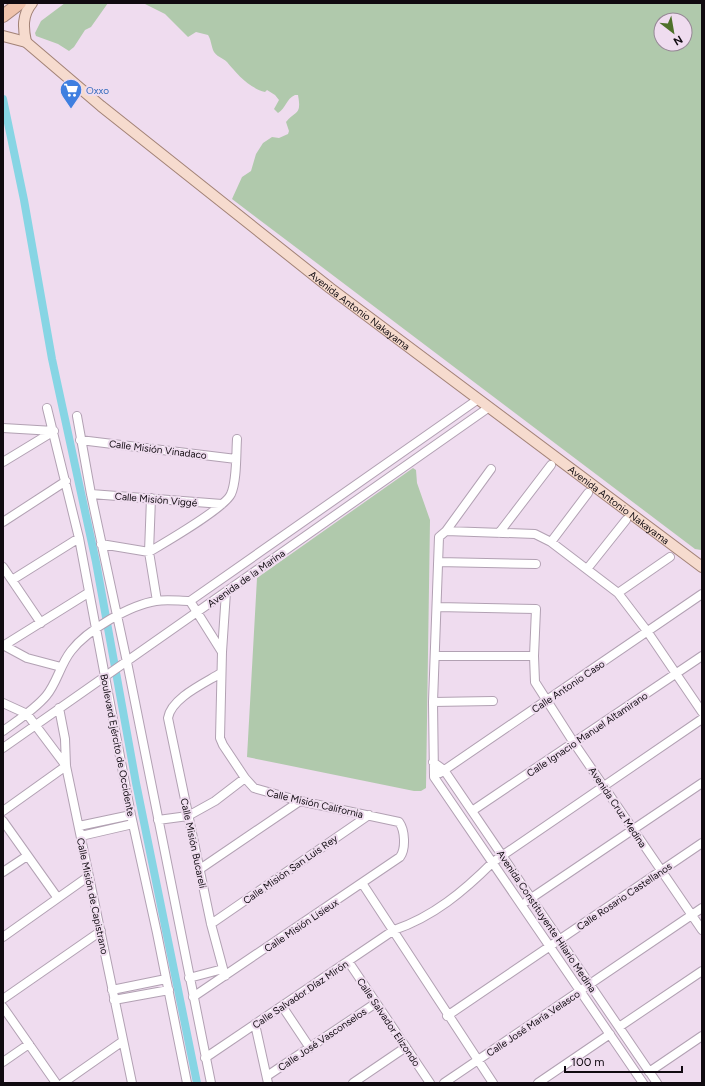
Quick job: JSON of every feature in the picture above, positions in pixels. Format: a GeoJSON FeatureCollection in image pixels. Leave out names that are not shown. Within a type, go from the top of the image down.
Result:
{"type":"FeatureCollection","features":[{"type":"Feature","properties":{"kind":"highway"},"geometry":{"type":"LineString","coordinates":[[3,16],[20,3]]}},
{"type":"Feature","properties":{"kind":"main road"},"geometry":{"type":"LineString","coordinates":[[26,42],[24,22],[32,3]]}},
{"type":"Feature","properties":{"kind":"main road","name":"Avenida Antonio Nakayama"},"geometry":{"type":"LineString","coordinates":[[3,36],[26,42],[102,106],[330,288],[702,568]]}},
{"type":"Feature","properties":{"kind":"street","name":"Avenida de la Marina"},"geometry":{"type":"LineString","coordinates":[[190,602],[477,400]]}},
{"type":"Feature","properties":{"kind":"street","name":"Boulevard Ejército de Occidente"},"geometry":{"type":"LineString","coordinates":[[47,408],[54,431],[79,538],[88,593],[107,675],[131,815],[187,1083]]}},
{"type":"Feature","properties":{"kind":"street","name":"Avenida de la Marina"},"geometry":{"type":"LineString","coordinates":[[3,748],[488,408]]}},
{"type":"Feature","properties":{"kind":"street"},"geometry":{"type":"LineString","coordinates":[[77,416],[80,440],[117,616],[124,664],[178,912],[189,978],[210,1083]]}},
{"type":"Feature","properties":{"kind":"street"},"geometry":{"type":"LineString","coordinates":[[3,428],[54,431]]}},
{"type":"Feature","properties":{"kind":"street"},"geometry":{"type":"LineString","coordinates":[[3,462],[54,431]]}},
{"type":"Feature","properties":{"kind":"street"},"geometry":{"type":"LineString","coordinates":[[102,544],[149,552],[186,530],[222,504],[227,500],[232,492],[237,439]]}},
{"type":"Feature","properties":{"kind":"street","name":"Calle Misión Vinadaco"},"geometry":{"type":"LineString","coordinates":[[80,440],[236,459]]}},
{"type":"Feature","properties":{"kind":"street"},"geometry":{"type":"LineString","coordinates":[[499,533],[551,466]]}},
{"type":"Feature","properties":{"kind":"street"},"geometry":{"type":"LineString","coordinates":[[434,777],[433,702],[439,537],[446,531],[491,470]]}},
{"type":"Feature","properties":{"kind":"street"},"geometry":{"type":"LineString","coordinates":[[3,522],[66,482]]}},
{"type":"Feature","properties":{"kind":"street"},"geometry":{"type":"LineString","coordinates":[[550,542],[588,492]]}},
{"type":"Feature","properties":{"kind":"street","name":"Calle Misión Viggé"},"geometry":{"type":"LineString","coordinates":[[91,494],[222,504]]}},
{"type":"Feature","properties":{"kind":"street"},"geometry":{"type":"LineString","coordinates":[[151,498],[149,552],[157,601]]}},
{"type":"Feature","properties":{"kind":"street"},"geometry":{"type":"LineString","coordinates":[[586,569],[626,520]]}},
{"type":"Feature","properties":{"kind":"street"},"geometry":{"type":"LineString","coordinates":[[446,531],[535,534],[550,542],[618,593],[647,632],[702,712]]}},
{"type":"Feature","properties":{"kind":"street"},"geometry":{"type":"LineString","coordinates":[[12,580],[79,538]]}},
{"type":"Feature","properties":{"kind":"street"},"geometry":{"type":"LineString","coordinates":[[618,593],[670,557]]}},
{"type":"Feature","properties":{"kind":"street"},"geometry":{"type":"LineString","coordinates":[[438,562],[536,564]]}},
{"type":"Feature","properties":{"kind":"street"},"geometry":{"type":"LineString","coordinates":[[3,567],[41,623]]}},
{"type":"Feature","properties":{"kind":"street","name":"Calle Misión California"},"geometry":{"type":"LineString","coordinates":[[226,592],[221,673],[220,738],[245,778],[250,784],[260,790],[300,801],[399,822],[403,828],[403,849]]}},
{"type":"Feature","properties":{"kind":"street"},"geometry":{"type":"LineString","coordinates":[[3,646],[88,593]]}},
{"type":"Feature","properties":{"kind":"street","name":"Calle Antonio Caso"},"geometry":{"type":"LineString","coordinates":[[434,777],[702,594]]}},
{"type":"Feature","properties":{"kind":"street"},"geometry":{"type":"LineString","coordinates":[[3,731],[27,714],[46,696],[54,685],[70,652],[79,641],[117,616],[138,606],[157,601],[190,602],[222,652]]}},
{"type":"Feature","properties":{"kind":"street"},"geometry":{"type":"LineString","coordinates":[[435,656],[534,656],[536,609],[437,608]]}},
{"type":"Feature","properties":{"kind":"street"},"geometry":{"type":"LineString","coordinates":[[3,646],[27,658],[61,668]]}},
{"type":"Feature","properties":{"kind":"street","name":"Avenida Cruz Medina"},"geometry":{"type":"LineString","coordinates":[[534,656],[535,682],[574,743],[702,930]]}},
{"type":"Feature","properties":{"kind":"street","name":"Calle Ignacio Manuel Altamirano"},"geometry":{"type":"LineString","coordinates":[[472,811],[702,656]]}},
{"type":"Feature","properties":{"kind":"street","name":"Calle Misión Bucareli"},"geometry":{"type":"LineString","coordinates":[[221,673],[176,702],[169,709],[168,718],[211,924],[224,973]]}},
{"type":"Feature","properties":{"kind":"street"},"geometry":{"type":"LineString","coordinates":[[433,702],[493,701]]}},
{"type":"Feature","properties":{"kind":"street"},"geometry":{"type":"LineString","coordinates":[[3,703],[27,714],[66,766],[3,811]]}},
{"type":"Feature","properties":{"kind":"street","name":"Calle Misión de Capistrano"},"geometry":{"type":"LineString","coordinates":[[59,708],[65,739],[66,766],[132,1083]]}},
{"type":"Feature","properties":{"kind":"street"},"geometry":{"type":"LineString","coordinates":[[492,862],[702,719]]}},
{"type":"Feature","properties":{"kind":"street","name":"Avenida Constituyente Hilario Medina"},"geometry":{"type":"LineString","coordinates":[[434,762],[444,770],[657,1083]]}},
{"type":"Feature","properties":{"kind":"street","name":"Avenida Constituyente Hilario Medina"},"geometry":{"type":"LineString","coordinates":[[434,777],[610,1034],[639,1082]]}},
{"type":"Feature","properties":{"kind":"street"},"geometry":{"type":"LineString","coordinates":[[158,820],[188,816],[215,801],[245,778]]}},
{"type":"Feature","properties":{"kind":"street"},"geometry":{"type":"LineString","coordinates":[[522,905],[702,783]]}},
{"type":"Feature","properties":{"kind":"street"},"geometry":{"type":"LineString","coordinates":[[200,869],[300,801]]}},
{"type":"Feature","properties":{"kind":"street"},"geometry":{"type":"LineString","coordinates":[[79,826],[131,815]]}},
{"type":"Feature","properties":{"kind":"street","name":"Calle Misión San Luis Rey"},"geometry":{"type":"LineString","coordinates":[[211,924],[370,815]]}},
{"type":"Feature","properties":{"kind":"street"},"geometry":{"type":"LineString","coordinates":[[3,821],[57,898]]}},
{"type":"Feature","properties":{"kind":"street"},"geometry":{"type":"LineString","coordinates":[[81,836],[133,824]]}},
{"type":"Feature","properties":{"kind":"street","name":"Calle Rosario Castellanos"},"geometry":{"type":"LineString","coordinates":[[447,1016],[702,843]]}},
{"type":"Feature","properties":{"kind":"street","name":"Calle Misión Lisieux"},"geometry":{"type":"LineString","coordinates":[[193,997],[224,973],[400,857],[403,849]]}},
{"type":"Feature","properties":{"kind":"street"},"geometry":{"type":"LineString","coordinates":[[3,872],[27,856]]}},
{"type":"Feature","properties":{"kind":"street","name":"Calle Salvador Díaz Mirón"},"geometry":{"type":"LineString","coordinates":[[205,1058],[394,930],[414,924],[445,904],[473,881],[492,862]]}},
{"type":"Feature","properties":{"kind":"street"},"geometry":{"type":"LineString","coordinates":[[3,937],[89,876]]}},
{"type":"Feature","properties":{"kind":"street"},"geometry":{"type":"LineString","coordinates":[[362,883],[394,930],[447,1016],[493,1083]]}},
{"type":"Feature","properties":{"kind":"street","name":"Calle José María Velasco"},"geometry":{"type":"LineString","coordinates":[[444,1083],[702,908]]}},
{"type":"Feature","properties":{"kind":"street"},"geometry":{"type":"LineString","coordinates":[[3,999],[101,931]]}},
{"type":"Feature","properties":{"kind":"street","name":"Calle Salvador Elizondo"},"geometry":{"type":"LineString","coordinates":[[348,961],[430,1083]]}},
{"type":"Feature","properties":{"kind":"street"},"geometry":{"type":"LineString","coordinates":[[619,1028],[702,971]]}},
{"type":"Feature","properties":{"kind":"street","name":"Calle Misión Lisieux"},"geometry":{"type":"LineString","coordinates":[[189,978],[224,973]]}},
{"type":"Feature","properties":{"kind":"street"},"geometry":{"type":"LineString","coordinates":[[112,990],[166,979]]}},
{"type":"Feature","properties":{"kind":"street"},"geometry":{"type":"LineString","coordinates":[[114,1000],[168,990]]}},
{"type":"Feature","properties":{"kind":"street","name":"Calle José Vasconselos"},"geometry":{"type":"LineString","coordinates":[[268,1080],[310,1048],[376,1003]]}},
{"type":"Feature","properties":{"kind":"street"},"geometry":{"type":"LineString","coordinates":[[282,1006],[310,1048]]}},
{"type":"Feature","properties":{"kind":"street"},"geometry":{"type":"LineString","coordinates":[[3,1008],[56,1083]]}},
{"type":"Feature","properties":{"kind":"street"},"geometry":{"type":"LineString","coordinates":[[255,1024],[268,1080]]}},
{"type":"Feature","properties":{"kind":"street"},"geometry":{"type":"LineString","coordinates":[[538,1083],[610,1034]]}},
{"type":"Feature","properties":{"kind":"street"},"geometry":{"type":"LineString","coordinates":[[649,1072],[702,1036]]}},
{"type":"Feature","properties":{"kind":"street"},"geometry":{"type":"LineString","coordinates":[[63,1083],[123,1041]]}},
{"type":"Feature","properties":{"kind":"street"},"geometry":{"type":"LineString","coordinates":[[3,1062],[29,1044]]}},
{"type":"Feature","properties":{"kind":"street"},"geometry":{"type":"LineString","coordinates":[[353,1083],[406,1047]]}},
{"type":"Feature","properties":{"kind":"green space"},"geometry":{"type":"Polygon","coordinates":[[[65,3],[108,3],[91,27],[85,30],[74,47],[69,51],[58,44],[36,36],[35,33],[41,21],[65,3]]]}},
{"type":"Feature","properties":{"kind":"green space"},"geometry":{"type":"Polygon","coordinates":[[[143,3],[702,3],[701,550],[695,549],[232,199],[242,177],[251,171],[256,154],[263,143],[272,137],[279,138],[288,134],[289,131],[286,122],[298,110],[298,95],[292,97],[278,113],[274,109],[279,100],[275,95],[267,90],[265,92],[259,90],[244,80],[227,62],[214,52],[208,35],[196,32],[188,37],[165,14],[143,3]]]}},
{"type":"Feature","properties":{"kind":"green space"},"geometry":{"type":"Polygon","coordinates":[[[413,468],[416,470],[417,483],[430,520],[426,788],[421,791],[414,791],[247,757],[257,578],[413,468]]]}},
{"type":"Feature","properties":{"kind":"waterway"},"geometry":{"type":"LineString","coordinates":[[3,99],[24,200],[52,359],[96,562],[136,783],[197,1083]]}},
{"type":"Feature","properties":{"kind":"place","name":"Oxxo"},"geometry":{"type":"Point","coordinates":[71,110]}}]}
